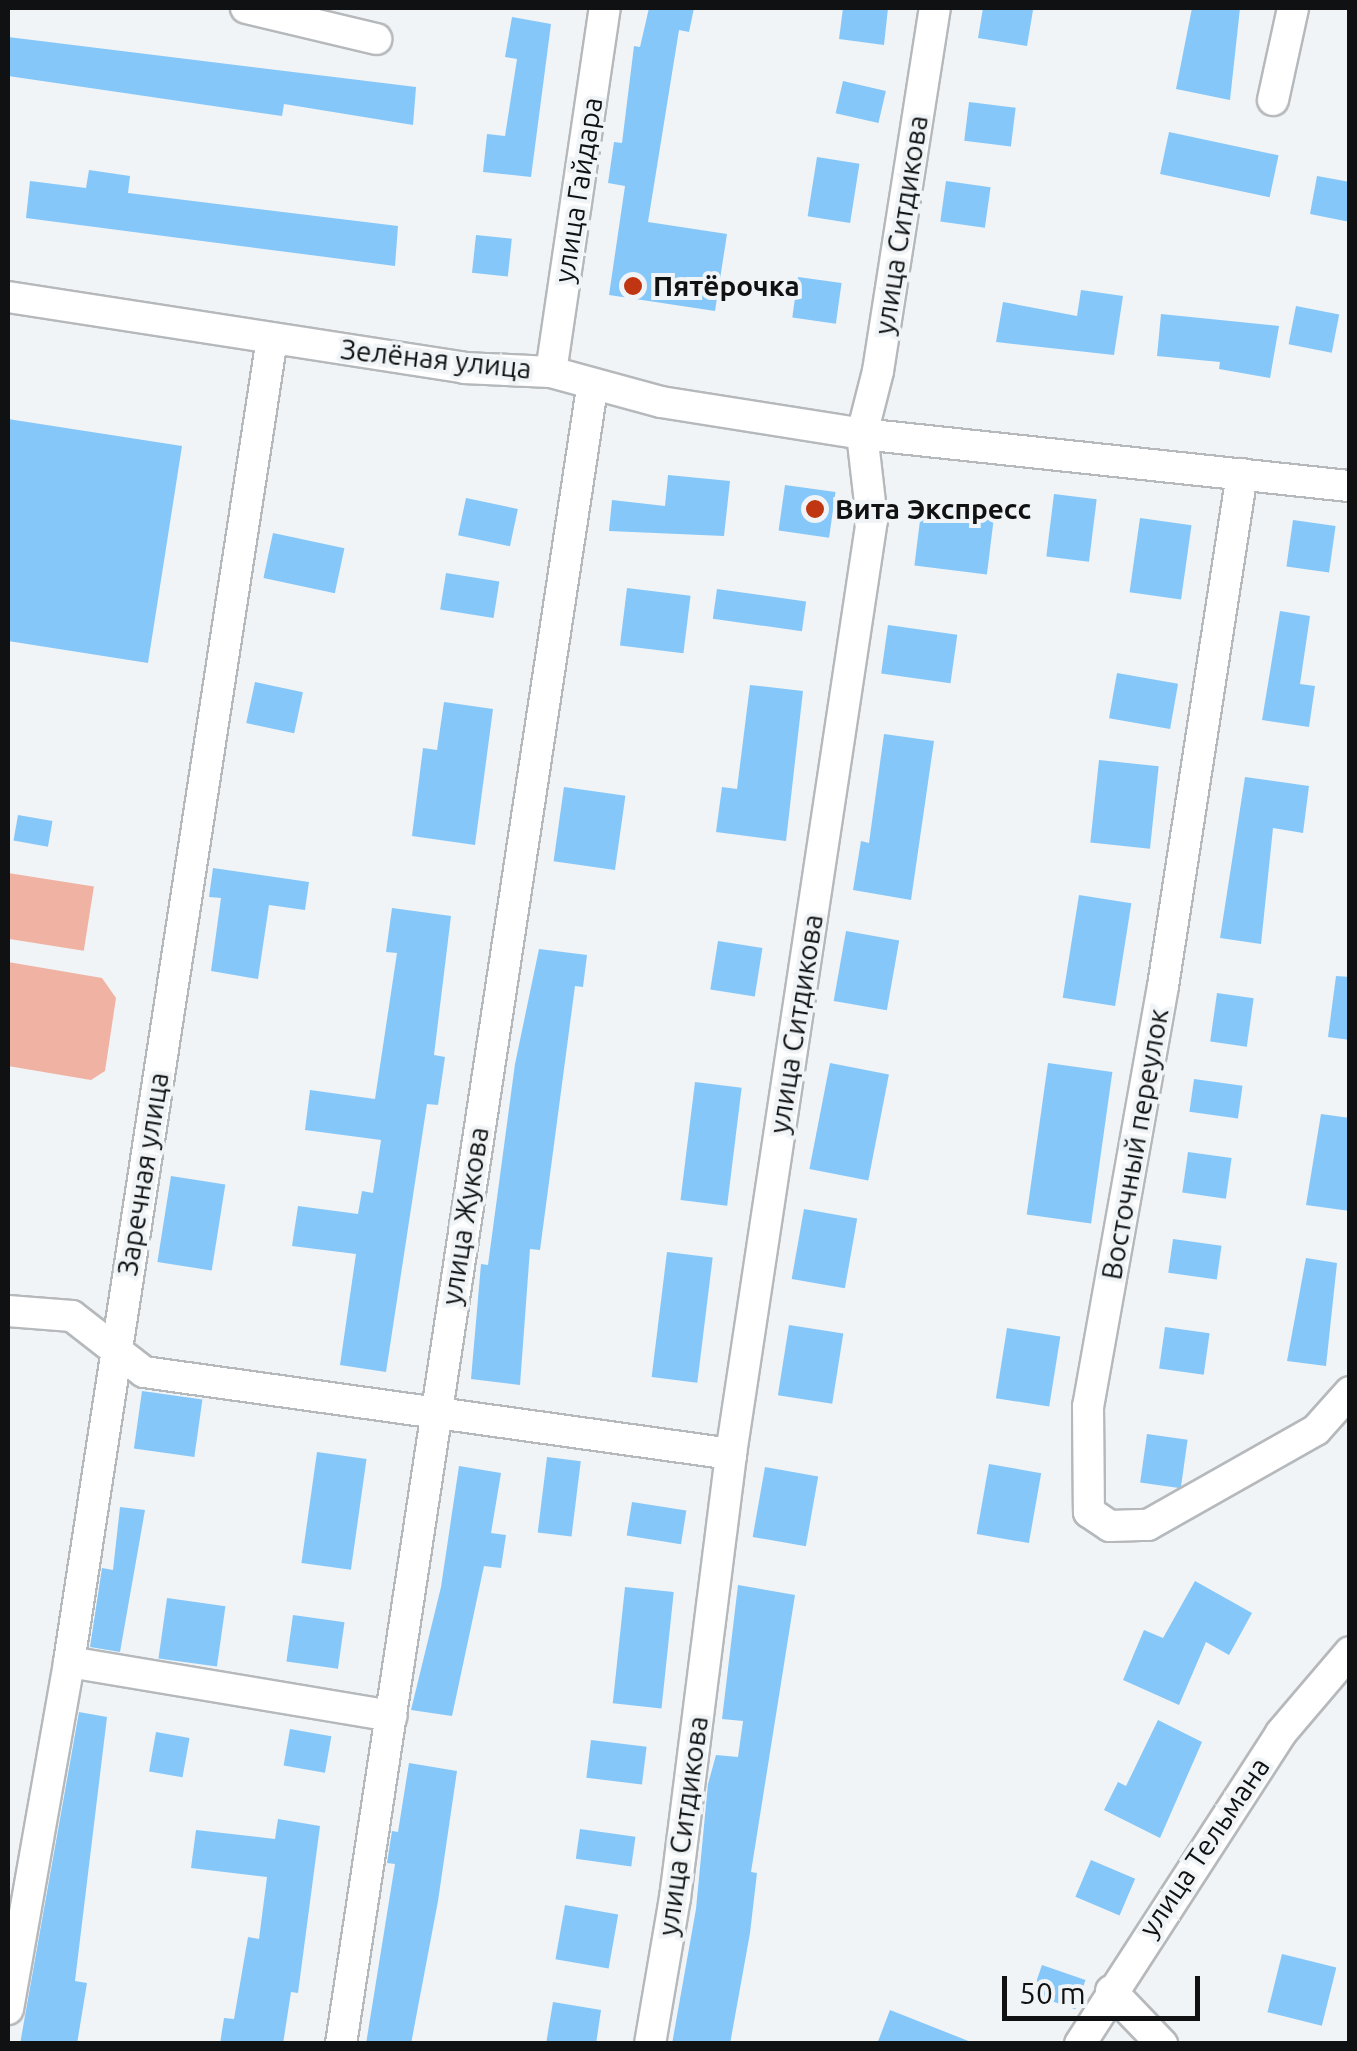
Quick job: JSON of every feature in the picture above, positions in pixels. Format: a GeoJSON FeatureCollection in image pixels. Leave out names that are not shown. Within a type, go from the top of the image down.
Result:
{"type":"FeatureCollection","features":[{"type":"Feature","properties":{"kind":"street","name":"улица Гайдара"},"geometry":{"type":"LineString","coordinates":[[551,372],[606,8]]}},
{"type":"Feature","properties":{"kind":"street","name":"улица Ситдикова"},"geometry":{"type":"LineString","coordinates":[[650,2044],[675,1898],[730,1454],[872,520],[862,434],[878,371],[936,8]]}},
{"type":"Feature","properties":{"kind":"street"},"geometry":{"type":"LineString","coordinates":[[1274,100],[1293,8]]}},
{"type":"Feature","properties":{"kind":"street"},"geometry":{"type":"LineString","coordinates":[[263,10],[376,39]]}},
{"type":"Feature","properties":{"kind":"street","name":"Зелёная улица"},"geometry":{"type":"LineString","coordinates":[[8,297],[464,368],[551,372],[592,388],[862,434],[1350,486]]}},
{"type":"Feature","properties":{"kind":"street","name":"Заречная улица"},"geometry":{"type":"LineString","coordinates":[[8,2009],[68,1662],[272,338]]}},
{"type":"Feature","properties":{"kind":"street","name":"улица Жукова"},"geometry":{"type":"LineString","coordinates":[[341,2044],[592,388]]}},
{"type":"Feature","properties":{"kind":"street","name":"Восточный переулок"},"geometry":{"type":"LineString","coordinates":[[1242,474],[1163,986],[1088,1406],[1089,1512],[1110,1526],[1148,1525],[1316,1430],[1350,1392]]}},
{"type":"Feature","properties":{"kind":"street"},"geometry":{"type":"LineString","coordinates":[[8,1310],[72,1316],[144,1372],[434,1416],[730,1454]]}},
{"type":"Feature","properties":{"kind":"street","name":"улица Тельмана"},"geometry":{"type":"LineString","coordinates":[[1080,2044],[1111,1990],[1281,1732],[1350,1652]]}},
{"type":"Feature","properties":{"kind":"street"},"geometry":{"type":"LineString","coordinates":[[68,1662],[392,1716]]}},
{"type":"Feature","properties":{"kind":"street"},"geometry":{"type":"LineString","coordinates":[[1111,1990],[1162,2044]]}},
{"type":"Feature","properties":{"kind":"shaded area"},"geometry":{"type":"Polygon","coordinates":[[[8,873],[94,887],[84,951],[8,939],[8,873]]]}},
{"type":"Feature","properties":{"kind":"shaded area"},"geometry":{"type":"Polygon","coordinates":[[[8,962],[102,978],[116,998],[105,1071],[91,1080],[8,1066],[8,962]]]}},
{"type":"Feature","properties":{"kind":"building"},"geometry":{"type":"Polygon","coordinates":[[[649,8],[694,8],[689,32],[679,30],[648,222],[727,234],[715,311],[609,295],[625,186],[608,183],[614,142],[622,143],[634,46],[640,47],[649,8]]]}},
{"type":"Feature","properties":{"kind":"building"},"geometry":{"type":"Polygon","coordinates":[[[843,8],[888,8],[884,45],[839,39],[843,8]]]}},
{"type":"Feature","properties":{"kind":"building"},"geometry":{"type":"Polygon","coordinates":[[[983,8],[1033,10],[1027,46],[978,38],[983,8]]]}},
{"type":"Feature","properties":{"kind":"building"},"geometry":{"type":"Polygon","coordinates":[[[1192,8],[1240,8],[1230,100],[1176,89],[1192,8]]]}},
{"type":"Feature","properties":{"kind":"building"},"geometry":{"type":"Polygon","coordinates":[[[512,17],[551,24],[531,177],[483,172],[487,134],[505,136],[517,59],[505,57],[512,17]]]}},
{"type":"Feature","properties":{"kind":"building"},"geometry":{"type":"Polygon","coordinates":[[[8,37],[416,87],[413,125],[284,104],[282,116],[8,76],[8,37]]]}},
{"type":"Feature","properties":{"kind":"building"},"geometry":{"type":"Polygon","coordinates":[[[843,81],[886,91],[878,123],[836,113],[843,81]]]}},
{"type":"Feature","properties":{"kind":"building"},"geometry":{"type":"Polygon","coordinates":[[[969,102],[1016,108],[1011,146],[964,141],[969,102]]]}},
{"type":"Feature","properties":{"kind":"building"},"geometry":{"type":"Polygon","coordinates":[[[1169,132],[1279,155],[1270,197],[1160,174],[1169,132]]]}},
{"type":"Feature","properties":{"kind":"building"},"geometry":{"type":"Polygon","coordinates":[[[817,157],[859,164],[850,223],[808,216],[817,157]]]}},
{"type":"Feature","properties":{"kind":"building"},"geometry":{"type":"Polygon","coordinates":[[[89,170],[130,176],[128,193],[398,226],[395,266],[26,218],[30,181],[86,188],[89,170]]]}},
{"type":"Feature","properties":{"kind":"building"},"geometry":{"type":"Polygon","coordinates":[[[1317,176],[1350,182],[1350,222],[1310,214],[1317,176]]]}},
{"type":"Feature","properties":{"kind":"building"},"geometry":{"type":"Polygon","coordinates":[[[946,181],[991,187],[985,228],[940,222],[946,181]]]}},
{"type":"Feature","properties":{"kind":"building"},"geometry":{"type":"Polygon","coordinates":[[[476,235],[512,239],[508,277],[472,273],[476,235]]]}},
{"type":"Feature","properties":{"kind":"building"},"geometry":{"type":"Polygon","coordinates":[[[798,277],[842,283],[836,324],[792,318],[798,277]]]}},
{"type":"Feature","properties":{"kind":"building"},"geometry":{"type":"Polygon","coordinates":[[[1081,290],[1123,296],[1114,355],[996,342],[1003,302],[1077,316],[1081,290]]]}},
{"type":"Feature","properties":{"kind":"building"},"geometry":{"type":"Polygon","coordinates":[[[1296,306],[1339,314],[1332,353],[1289,344],[1296,306]]]}},
{"type":"Feature","properties":{"kind":"building"},"geometry":{"type":"Polygon","coordinates":[[[1161,314],[1279,326],[1270,378],[1219,369],[1220,362],[1157,356],[1161,314]]]}},
{"type":"Feature","properties":{"kind":"building"},"geometry":{"type":"Polygon","coordinates":[[[8,419],[182,446],[148,663],[8,641],[8,419]]]}},
{"type":"Feature","properties":{"kind":"building"},"geometry":{"type":"Polygon","coordinates":[[[668,475],[730,481],[724,536],[609,531],[612,500],[665,506],[668,475]]]}},
{"type":"Feature","properties":{"kind":"building"},"geometry":{"type":"Polygon","coordinates":[[[785,485],[836,492],[829,538],[779,531],[785,485]]]}},
{"type":"Feature","properties":{"kind":"building"},"geometry":{"type":"Polygon","coordinates":[[[1054,494],[1097,499],[1089,562],[1046,557],[1054,494]]]}},
{"type":"Feature","properties":{"kind":"building"},"geometry":{"type":"Polygon","coordinates":[[[466,498],[518,509],[510,546],[458,535],[466,498]]]}},
{"type":"Feature","properties":{"kind":"building"},"geometry":{"type":"Polygon","coordinates":[[[922,504],[994,513],[987,574],[914,566],[922,504]]]}},
{"type":"Feature","properties":{"kind":"building"},"geometry":{"type":"Polygon","coordinates":[[[1140,518],[1191,525],[1181,600],[1130,592],[1140,518]]]}},
{"type":"Feature","properties":{"kind":"building"},"geometry":{"type":"Polygon","coordinates":[[[1293,520],[1336,526],[1329,573],[1286,567],[1293,520]]]}},
{"type":"Feature","properties":{"kind":"building"},"geometry":{"type":"Polygon","coordinates":[[[273,533],[344,548],[335,593],[263,578],[273,533]]]}},
{"type":"Feature","properties":{"kind":"building"},"geometry":{"type":"Polygon","coordinates":[[[446,573],[499,581],[494,618],[440,610],[446,573]]]}},
{"type":"Feature","properties":{"kind":"building"},"geometry":{"type":"Polygon","coordinates":[[[627,588],[691,596],[683,653],[620,646],[627,588]]]}},
{"type":"Feature","properties":{"kind":"building"},"geometry":{"type":"Polygon","coordinates":[[[717,589],[806,602],[802,631],[713,619],[717,589]]]}},
{"type":"Feature","properties":{"kind":"building"},"geometry":{"type":"Polygon","coordinates":[[[1280,611],[1310,616],[1300,684],[1315,686],[1309,727],[1262,720],[1280,611]]]}},
{"type":"Feature","properties":{"kind":"building"},"geometry":{"type":"Polygon","coordinates":[[[888,625],[957,635],[950,683],[881,674],[888,625]]]}},
{"type":"Feature","properties":{"kind":"building"},"geometry":{"type":"Polygon","coordinates":[[[1117,673],[1178,684],[1170,729],[1109,718],[1117,673]]]}},
{"type":"Feature","properties":{"kind":"building"},"geometry":{"type":"Polygon","coordinates":[[[255,682],[303,692],[294,733],[246,723],[255,682]]]}},
{"type":"Feature","properties":{"kind":"building"},"geometry":{"type":"Polygon","coordinates":[[[750,685],[803,691],[786,841],[716,832],[722,787],[737,789],[750,685]]]}},
{"type":"Feature","properties":{"kind":"building"},"geometry":{"type":"Polygon","coordinates":[[[444,702],[493,709],[475,845],[412,836],[423,748],[437,750],[444,702]]]}},
{"type":"Feature","properties":{"kind":"building"},"geometry":{"type":"Polygon","coordinates":[[[884,734],[934,741],[911,900],[853,890],[861,841],[869,843],[884,734]]]}},
{"type":"Feature","properties":{"kind":"building"},"geometry":{"type":"Polygon","coordinates":[[[1099,760],[1159,766],[1150,849],[1090,843],[1099,760]]]}},
{"type":"Feature","properties":{"kind":"building"},"geometry":{"type":"Polygon","coordinates":[[[1245,777],[1309,786],[1303,833],[1273,828],[1261,944],[1220,938],[1245,777]]]}},
{"type":"Feature","properties":{"kind":"building"},"geometry":{"type":"Polygon","coordinates":[[[564,787],[625,796],[615,870],[554,861],[564,787]]]}},
{"type":"Feature","properties":{"kind":"building"},"geometry":{"type":"Polygon","coordinates":[[[18,815],[52,821],[48,847],[13,841],[18,815]]]}},
{"type":"Feature","properties":{"kind":"building"},"geometry":{"type":"Polygon","coordinates":[[[213,868],[309,882],[305,910],[269,905],[258,979],[211,971],[221,898],[209,897],[213,868]]]}},
{"type":"Feature","properties":{"kind":"building"},"geometry":{"type":"Polygon","coordinates":[[[1079,895],[1131,903],[1115,1006],[1063,998],[1079,895]]]}},
{"type":"Feature","properties":{"kind":"building"},"geometry":{"type":"Polygon","coordinates":[[[392,908],[451,916],[434,1055],[445,1057],[438,1105],[427,1104],[386,1372],[340,1365],[356,1254],[292,1246],[298,1206],[358,1214],[362,1191],[373,1193],[381,1140],[305,1130],[310,1090],[375,1099],[397,953],[386,952],[392,908]]]}},
{"type":"Feature","properties":{"kind":"building"},"geometry":{"type":"Polygon","coordinates":[[[846,931],[899,940],[887,1010],[834,1001],[846,931]]]}},
{"type":"Feature","properties":{"kind":"building"},"geometry":{"type":"Polygon","coordinates":[[[718,941],[762,948],[755,996],[710,989],[718,941]]]}},
{"type":"Feature","properties":{"kind":"building"},"geometry":{"type":"Polygon","coordinates":[[[539,949],[587,955],[583,987],[575,986],[540,1250],[530,1249],[520,1385],[471,1379],[481,1264],[488,1265],[515,1064],[539,949]]]}},
{"type":"Feature","properties":{"kind":"building"},"geometry":{"type":"Polygon","coordinates":[[[1336,976],[1350,977],[1350,1040],[1328,1037],[1336,976]]]}},
{"type":"Feature","properties":{"kind":"building"},"geometry":{"type":"Polygon","coordinates":[[[1217,993],[1254,998],[1247,1047],[1210,1042],[1217,993]]]}},
{"type":"Feature","properties":{"kind":"building"},"geometry":{"type":"Polygon","coordinates":[[[830,1063],[889,1074],[868,1180],[809,1169],[830,1063]]]}},
{"type":"Feature","properties":{"kind":"building"},"geometry":{"type":"Polygon","coordinates":[[[1048,1063],[1112,1072],[1091,1224],[1027,1215],[1048,1063]]]}},
{"type":"Feature","properties":{"kind":"building"},"geometry":{"type":"Polygon","coordinates":[[[1194,1079],[1243,1086],[1238,1118],[1189,1112],[1194,1079]]]}},
{"type":"Feature","properties":{"kind":"building"},"geometry":{"type":"Polygon","coordinates":[[[695,1082],[742,1088],[727,1206],[680,1200],[695,1082]]]}},
{"type":"Feature","properties":{"kind":"building"},"geometry":{"type":"Polygon","coordinates":[[[1321,1114],[1350,1118],[1350,1211],[1306,1205],[1321,1114]]]}},
{"type":"Feature","properties":{"kind":"building"},"geometry":{"type":"Polygon","coordinates":[[[1188,1152],[1232,1158],[1226,1199],[1182,1193],[1188,1152]]]}},
{"type":"Feature","properties":{"kind":"building"},"geometry":{"type":"Polygon","coordinates":[[[171,1176],[225,1185],[212,1271],[157,1262],[171,1176]]]}},
{"type":"Feature","properties":{"kind":"building"},"geometry":{"type":"Polygon","coordinates":[[[804,1209],[857,1218],[845,1288],[792,1279],[804,1209]]]}},
{"type":"Feature","properties":{"kind":"building"},"geometry":{"type":"Polygon","coordinates":[[[1173,1239],[1222,1246],[1217,1279],[1168,1273],[1173,1239]]]}},
{"type":"Feature","properties":{"kind":"building"},"geometry":{"type":"Polygon","coordinates":[[[667,1252],[713,1258],[697,1383],[652,1377],[667,1252]]]}},
{"type":"Feature","properties":{"kind":"building"},"geometry":{"type":"Polygon","coordinates":[[[1306,1258],[1337,1263],[1326,1366],[1287,1361],[1306,1258]]]}},
{"type":"Feature","properties":{"kind":"building"},"geometry":{"type":"Polygon","coordinates":[[[789,1325],[843,1334],[832,1404],[778,1395],[789,1325]]]}},
{"type":"Feature","properties":{"kind":"building"},"geometry":{"type":"Polygon","coordinates":[[[1165,1327],[1210,1333],[1204,1375],[1159,1369],[1165,1327]]]}},
{"type":"Feature","properties":{"kind":"building"},"geometry":{"type":"Polygon","coordinates":[[[1007,1328],[1060,1336],[1049,1407],[996,1398],[1007,1328]]]}},
{"type":"Feature","properties":{"kind":"building"},"geometry":{"type":"Polygon","coordinates":[[[142,1391],[202,1399],[194,1457],[134,1448],[142,1391]]]}},
{"type":"Feature","properties":{"kind":"building"},"geometry":{"type":"Polygon","coordinates":[[[1147,1434],[1188,1440],[1181,1488],[1140,1483],[1147,1434]]]}},
{"type":"Feature","properties":{"kind":"building"},"geometry":{"type":"Polygon","coordinates":[[[317,1452],[367,1459],[351,1570],[301,1563],[317,1452]]]}},
{"type":"Feature","properties":{"kind":"building"},"geometry":{"type":"Polygon","coordinates":[[[547,1457],[581,1461],[571,1537],[538,1532],[547,1457]]]}},
{"type":"Feature","properties":{"kind":"building"},"geometry":{"type":"Polygon","coordinates":[[[989,1464],[1041,1473],[1029,1543],[977,1534],[989,1464]]]}},
{"type":"Feature","properties":{"kind":"building"},"geometry":{"type":"Polygon","coordinates":[[[459,1466],[501,1473],[491,1533],[506,1535],[501,1568],[484,1566],[452,1716],[411,1710],[441,1587],[459,1466]]]}},
{"type":"Feature","properties":{"kind":"building"},"geometry":{"type":"Polygon","coordinates":[[[765,1467],[818,1476],[806,1546],[753,1537],[765,1467]]]}},
{"type":"Feature","properties":{"kind":"building"},"geometry":{"type":"Polygon","coordinates":[[[632,1502],[686,1511],[681,1544],[627,1536],[632,1502]]]}},
{"type":"Feature","properties":{"kind":"building"},"geometry":{"type":"Polygon","coordinates":[[[120,1507],[145,1510],[120,1652],[90,1647],[102,1568],[113,1570],[120,1507]]]}},
{"type":"Feature","properties":{"kind":"building"},"geometry":{"type":"Polygon","coordinates":[[[1195,1581],[1252,1613],[1229,1655],[1206,1642],[1179,1705],[1123,1680],[1144,1630],[1163,1638],[1195,1581]]]}},
{"type":"Feature","properties":{"kind":"building"},"geometry":{"type":"Polygon","coordinates":[[[738,1585],[795,1595],[751,1872],[757,1873],[750,1933],[730,2044],[672,2044],[696,1909],[708,1784],[716,1755],[738,1757],[743,1721],[722,1719],[738,1585]]]}},
{"type":"Feature","properties":{"kind":"building"},"geometry":{"type":"Polygon","coordinates":[[[625,1587],[674,1592],[662,1708],[613,1703],[625,1587]]]}},
{"type":"Feature","properties":{"kind":"building"},"geometry":{"type":"Polygon","coordinates":[[[167,1598],[225,1606],[217,1667],[159,1658],[167,1598]]]}},
{"type":"Feature","properties":{"kind":"building"},"geometry":{"type":"Polygon","coordinates":[[[293,1615],[344,1622],[338,1669],[286,1662],[293,1615]]]}},
{"type":"Feature","properties":{"kind":"building"},"geometry":{"type":"Polygon","coordinates":[[[79,1712],[107,1717],[75,1981],[87,1983],[77,2044],[20,2044],[79,1712]]]}},
{"type":"Feature","properties":{"kind":"building"},"geometry":{"type":"Polygon","coordinates":[[[1158,1720],[1202,1742],[1160,1838],[1104,1810],[1118,1782],[1126,1786],[1158,1720]]]}},
{"type":"Feature","properties":{"kind":"building"},"geometry":{"type":"Polygon","coordinates":[[[290,1729],[331,1736],[325,1773],[284,1765],[290,1729]]]}},
{"type":"Feature","properties":{"kind":"building"},"geometry":{"type":"Polygon","coordinates":[[[156,1732],[189,1738],[183,1777],[149,1771],[156,1732]]]}},
{"type":"Feature","properties":{"kind":"building"},"geometry":{"type":"Polygon","coordinates":[[[591,1740],[647,1747],[642,1785],[586,1778],[591,1740]]]}},
{"type":"Feature","properties":{"kind":"building"},"geometry":{"type":"Polygon","coordinates":[[[409,1763],[457,1771],[438,1901],[411,2044],[366,2044],[395,1864],[387,1863],[392,1831],[398,1832],[409,1763]]]}},
{"type":"Feature","properties":{"kind":"building"},"geometry":{"type":"Polygon","coordinates":[[[278,1819],[320,1826],[298,1993],[291,1992],[283,2044],[220,2044],[224,2018],[234,2019],[248,1937],[259,1939],[267,1877],[191,1868],[196,1830],[275,1839],[278,1819]]]}},
{"type":"Feature","properties":{"kind":"building"},"geometry":{"type":"Polygon","coordinates":[[[580,1829],[635,1837],[631,1867],[576,1859],[580,1829]]]}},
{"type":"Feature","properties":{"kind":"building"},"geometry":{"type":"Polygon","coordinates":[[[1091,1860],[1135,1879],[1120,1916],[1075,1897],[1091,1860]]]}},
{"type":"Feature","properties":{"kind":"building"},"geometry":{"type":"Polygon","coordinates":[[[565,1905],[618,1914],[609,1969],[555,1959],[565,1905]]]}},
{"type":"Feature","properties":{"kind":"building"},"geometry":{"type":"Polygon","coordinates":[[[1282,1954],[1336,1968],[1322,2026],[1267,2012],[1282,1954]]]}},
{"type":"Feature","properties":{"kind":"building"},"geometry":{"type":"Polygon","coordinates":[[[1042,1965],[1085,1980],[1075,2009],[1032,1994],[1042,1965]]]}},
{"type":"Feature","properties":{"kind":"building"},"geometry":{"type":"Polygon","coordinates":[[[553,2002],[601,2010],[596,2044],[546,2044],[553,2002]]]}},
{"type":"Feature","properties":{"kind":"building"},"geometry":{"type":"Polygon","coordinates":[[[890,2010],[971,2042],[971,2044],[877,2044],[890,2010]]]}},
{"type":"Feature","properties":{"kind":"place","name":"Пятёрочка"},"geometry":{"type":"Point","coordinates":[633,286]}},
{"type":"Feature","properties":{"kind":"place","name":"Вита Экспресс"},"geometry":{"type":"Point","coordinates":[815,509]}}]}
